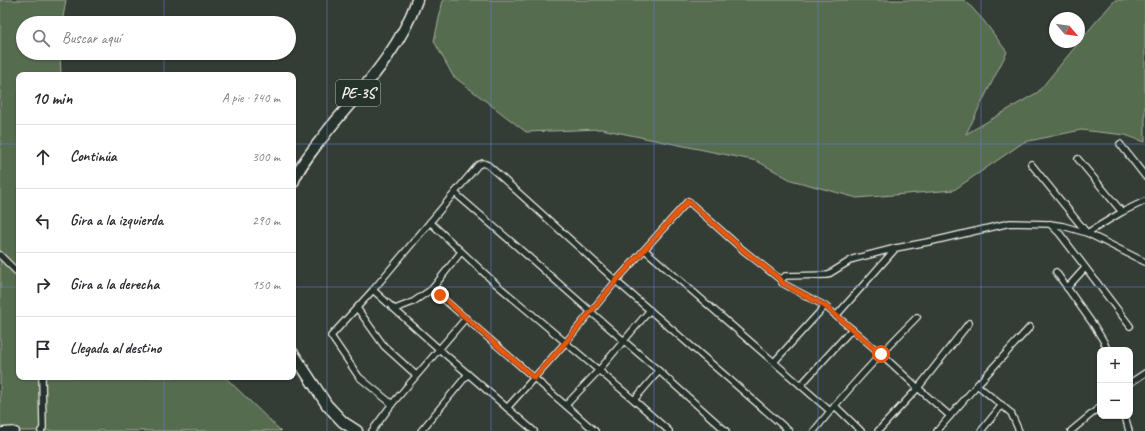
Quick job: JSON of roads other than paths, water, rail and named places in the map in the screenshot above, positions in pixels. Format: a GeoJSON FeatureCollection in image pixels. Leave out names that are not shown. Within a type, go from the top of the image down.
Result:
{"type":"FeatureCollection","features":[{"type":"Feature","properties":{"kind":"highway","name":"PE-3S"},"geometry":{"type":"LineString","coordinates":[[296,176],[324,136],[390,54],[417,0]]}},
{"type":"Feature","properties":{"kind":"highway"},"geometry":{"type":"LineString","coordinates":[[296,358],[327,405],[344,422],[357,431]]}},
{"type":"Feature","properties":{"kind":"street"},"geometry":{"type":"LineString","coordinates":[[1120,144],[1145,176]]}},
{"type":"Feature","properties":{"kind":"street"},"geometry":{"type":"LineString","coordinates":[[1078,159],[1122,212]]}},
{"type":"Feature","properties":{"kind":"street"},"geometry":{"type":"LineString","coordinates":[[392,404],[359,377],[331,336],[373,290],[478,165],[483,163],[488,165],[616,281],[788,431]]}},
{"type":"Feature","properties":{"kind":"street"},"geometry":{"type":"LineString","coordinates":[[1032,164],[1087,233]]}},
{"type":"Feature","properties":{"kind":"street"},"geometry":{"type":"LineString","coordinates":[[455,193],[660,371],[726,431]]}},
{"type":"Feature","properties":{"kind":"street"},"geometry":{"type":"LineString","coordinates":[[507,408],[566,342],[616,281],[688,201],[743,250],[781,280],[782,283],[825,306],[950,416]]}},
{"type":"Feature","properties":{"kind":"street"},"geometry":{"type":"LineString","coordinates":[[1087,233],[1122,212],[1145,201]]}},
{"type":"Feature","properties":{"kind":"street"},"geometry":{"type":"LineString","coordinates":[[430,222],[496,284],[634,400],[665,430]]}},
{"type":"Feature","properties":{"kind":"street"},"geometry":{"type":"LineString","coordinates":[[781,280],[784,276],[827,275],[853,259],[1010,223],[1050,224],[1063,226],[1087,233],[1145,262]]}},
{"type":"Feature","properties":{"kind":"street"},"geometry":{"type":"LineString","coordinates":[[1050,224],[1060,234],[1130,326]]}},
{"type":"Feature","properties":{"kind":"street"},"geometry":{"type":"LineString","coordinates":[[836,316],[896,248]]}},
{"type":"Feature","properties":{"kind":"street"},"geometry":{"type":"LineString","coordinates":[[645,250],[830,411]]}},
{"type":"Feature","properties":{"kind":"street"},"geometry":{"type":"LineString","coordinates":[[395,309],[413,302],[432,289],[461,252]]}},
{"type":"Feature","properties":{"kind":"street"},"geometry":{"type":"LineString","coordinates":[[0,255],[16,271]]}},
{"type":"Feature","properties":{"kind":"street"},"geometry":{"type":"LineString","coordinates":[[1067,288],[1086,268]]}},
{"type":"Feature","properties":{"kind":"street"},"geometry":{"type":"LineString","coordinates":[[1056,272],[1104,342],[1106,347]]}},
{"type":"Feature","properties":{"kind":"street"},"geometry":{"type":"LineString","coordinates":[[432,289],[595,431]]}},
{"type":"Feature","properties":{"kind":"street"},"geometry":{"type":"LineString","coordinates":[[373,290],[534,431]]}},
{"type":"Feature","properties":{"kind":"street"},"geometry":{"type":"LineString","coordinates":[[774,362],[825,306]]}},
{"type":"Feature","properties":{"kind":"street"},"geometry":{"type":"LineString","coordinates":[[357,308],[384,346],[416,375]]}},
{"type":"Feature","properties":{"kind":"street"},"geometry":{"type":"LineString","coordinates":[[566,405],[599,370],[650,310]]}},
{"type":"Feature","properties":{"kind":"street"},"geometry":{"type":"LineString","coordinates":[[814,431],[881,354],[917,317]]}},
{"type":"Feature","properties":{"kind":"street"},"geometry":{"type":"LineString","coordinates":[[372,431],[416,375],[466,318]]}},
{"type":"Feature","properties":{"kind":"street"},"geometry":{"type":"LineString","coordinates":[[878,431],[918,388],[969,323]]}},
{"type":"Feature","properties":{"kind":"street"},"geometry":{"type":"LineString","coordinates":[[937,431],[1030,328]]}},
{"type":"Feature","properties":{"kind":"street"},"geometry":{"type":"LineString","coordinates":[[801,385],[852,329]]}},
{"type":"Feature","properties":{"kind":"street"},"geometry":{"type":"LineString","coordinates":[[634,400],[660,371]]}},
{"type":"Feature","properties":{"kind":"street"},"geometry":{"type":"LineString","coordinates":[[1133,381],[1145,373]]}},
{"type":"Feature","properties":{"kind":"street"},"geometry":{"type":"LineString","coordinates":[[421,431],[468,374]]}},
{"type":"Feature","properties":{"kind":"street"},"geometry":{"type":"LineString","coordinates":[[41,431],[43,428],[42,380]]}},
{"type":"Feature","properties":{"kind":"street"},"geometry":{"type":"LineString","coordinates":[[977,385],[1011,413],[1019,431]]}},
{"type":"Feature","properties":{"kind":"street"},"geometry":{"type":"LineString","coordinates":[[981,431],[1002,405]]}},
{"type":"Feature","properties":{"kind":"street"},"geometry":{"type":"LineString","coordinates":[[835,406],[862,431]]}},
{"type":"Feature","properties":{"kind":"street"},"geometry":{"type":"LineString","coordinates":[[1071,431],[1097,409]]}},
{"type":"Feature","properties":{"kind":"street"},"geometry":{"type":"LineString","coordinates":[[1126,419],[1129,431]]}},
{"type":"Feature","properties":{"kind":"street"},"geometry":{"type":"LineString","coordinates":[[0,431],[16,431]]}}]}
